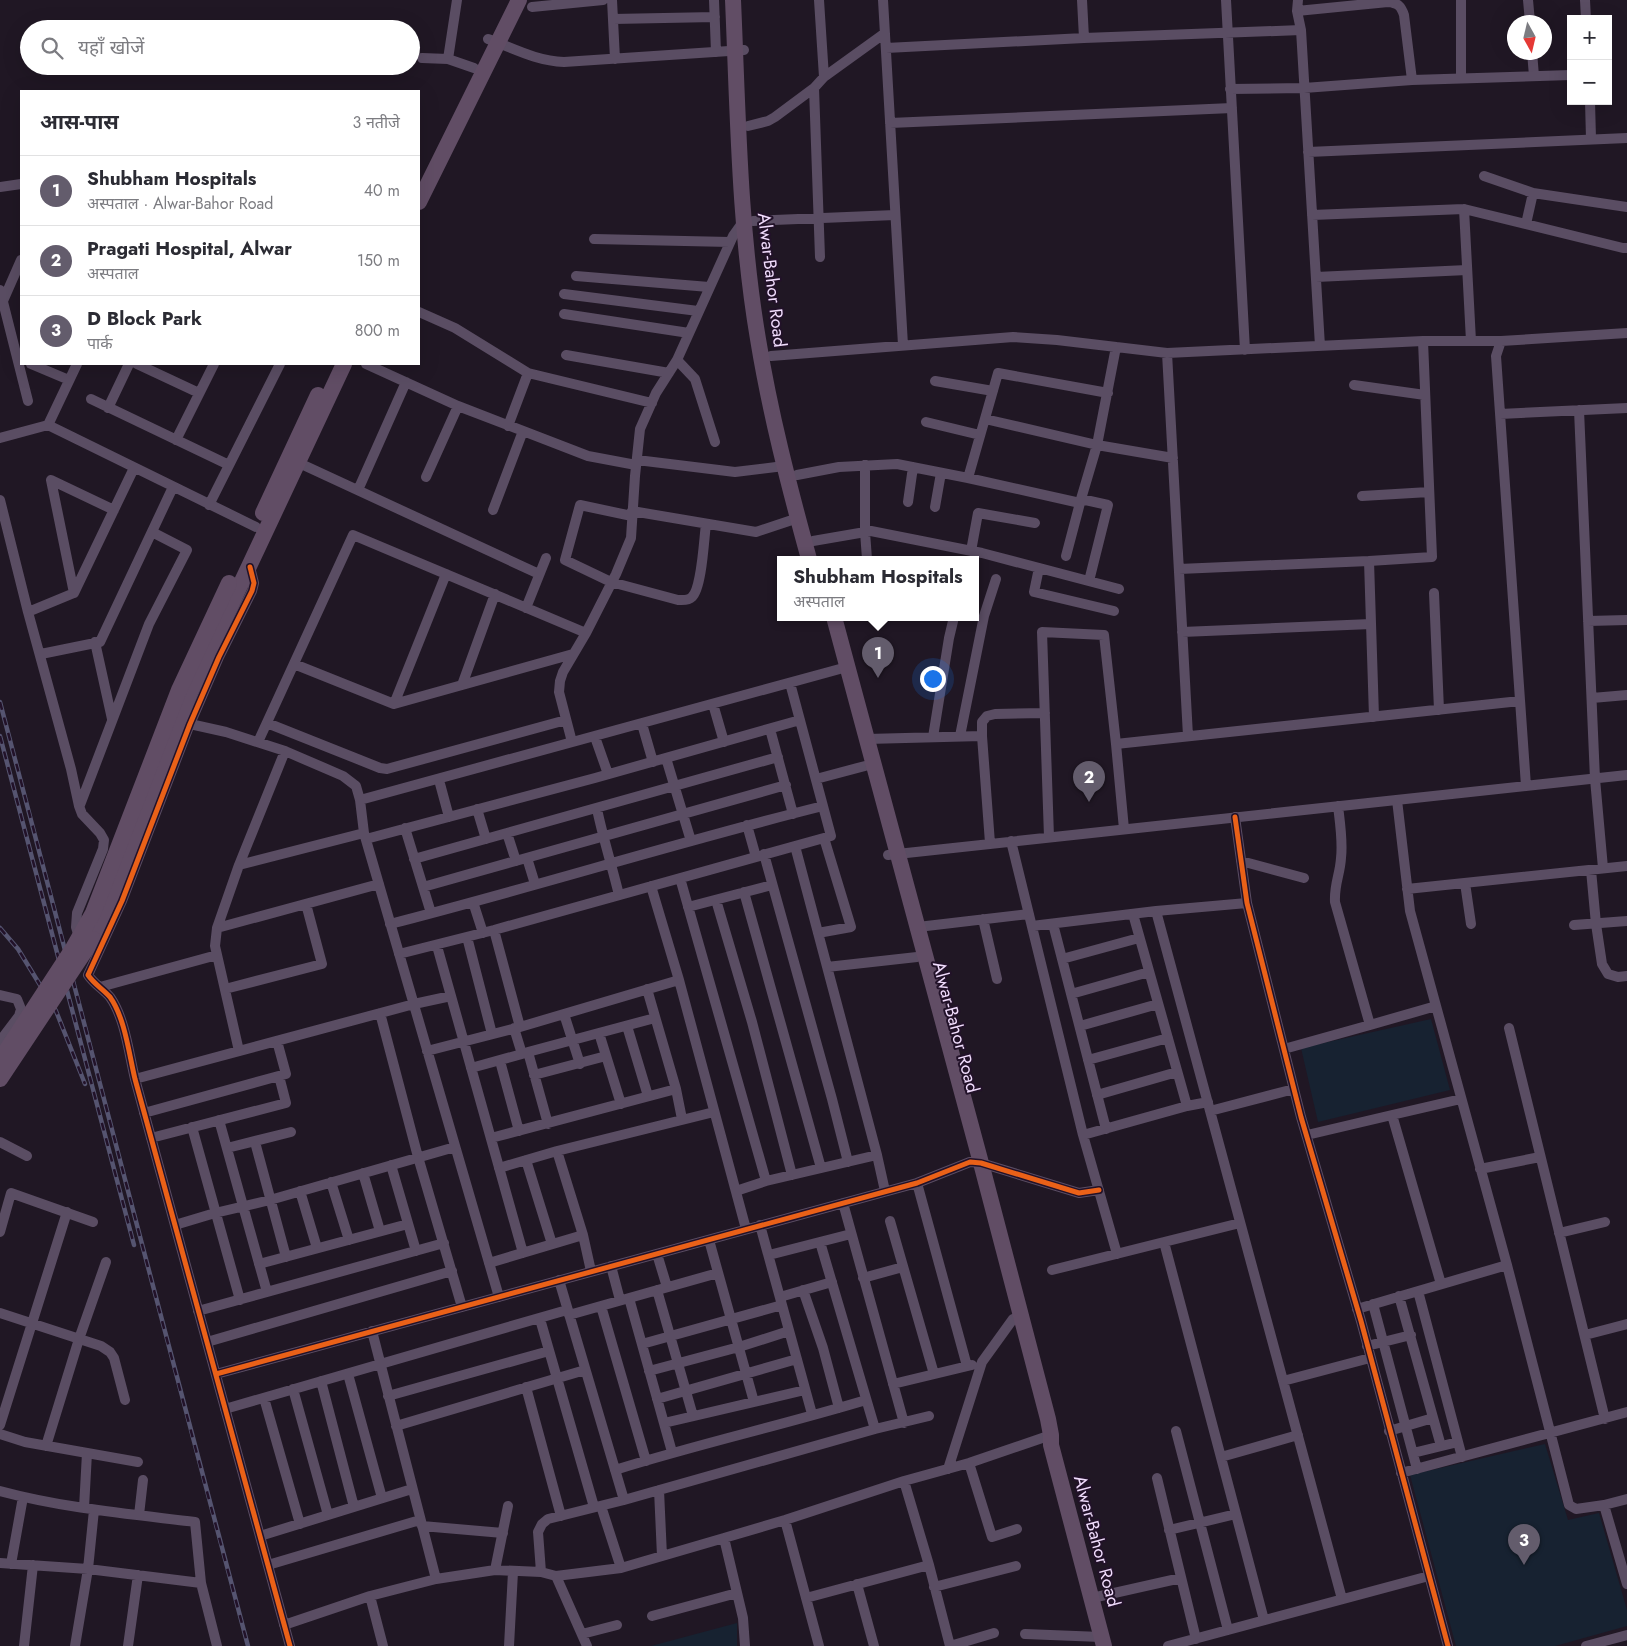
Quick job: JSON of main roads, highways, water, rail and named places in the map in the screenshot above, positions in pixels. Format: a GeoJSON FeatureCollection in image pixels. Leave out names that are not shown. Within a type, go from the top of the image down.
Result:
{"type":"FeatureCollection","features":[{"type":"Feature","properties":{"kind":"main road"},"geometry":{"type":"LineString","coordinates":[[420,178],[443,142],[493,41],[506,0]]}},
{"type":"Feature","properties":{"kind":"main road","name":"Alwar-Bahor Road"},"geometry":{"type":"LineString","coordinates":[[732,0],[748,126],[748,222],[798,518],[808,556]]}},
{"type":"Feature","properties":{"kind":"main road","name":"Alwar-Bahor Road"},"geometry":{"type":"LineString","coordinates":[[742,0],[739,50],[748,222],[758,339],[790,470],[817,556]]}},
{"type":"Feature","properties":{"kind":"main road"},"geometry":{"type":"LineString","coordinates":[[420,200],[474,68],[493,41],[525,4]]}},
{"type":"Feature","properties":{"kind":"main road"},"geometry":{"type":"LineString","coordinates":[[0,1080],[93,938],[113,894],[256,527],[333,365]]}},
{"type":"Feature","properties":{"kind":"main road"},"geometry":{"type":"LineString","coordinates":[[0,1060],[72,950],[93,913],[179,690],[235,585],[250,566],[344,365]]}},
{"type":"Feature","properties":{"kind":"main road","name":"Alwar-Bahor Road"},"geometry":{"type":"LineString","coordinates":[[826,621],[867,739],[917,957],[976,1162],[1102,1641]]}},
{"type":"Feature","properties":{"kind":"main road","name":"Alwar-Bahor Road"},"geometry":{"type":"LineString","coordinates":[[835,621],[865,766],[918,927],[1023,1362],[1049,1439]]}},
{"type":"Feature","properties":{"kind":"railway"},"geometry":{"type":"LineString","coordinates":[[0,702],[248,1646]]}},
{"type":"Feature","properties":{"kind":"railway"},"geometry":{"type":"LineString","coordinates":[[0,736],[134,1245]]}},
{"type":"Feature","properties":{"kind":"railway"},"geometry":{"type":"LineString","coordinates":[[0,928],[18,949],[56,1011],[85,1084]]}},
{"type":"Feature","properties":{"kind":"place","name":"Shubham Hospitals"},"geometry":{"type":"Point","coordinates":[878,678]}},
{"type":"Feature","properties":{"kind":"place","name":"Pragati Hospital, Alwar"},"geometry":{"type":"Point","coordinates":[1089,802]}},
{"type":"Feature","properties":{"kind":"place","name":"D Block Park"},"geometry":{"type":"Point","coordinates":[1524,1565]}}]}
